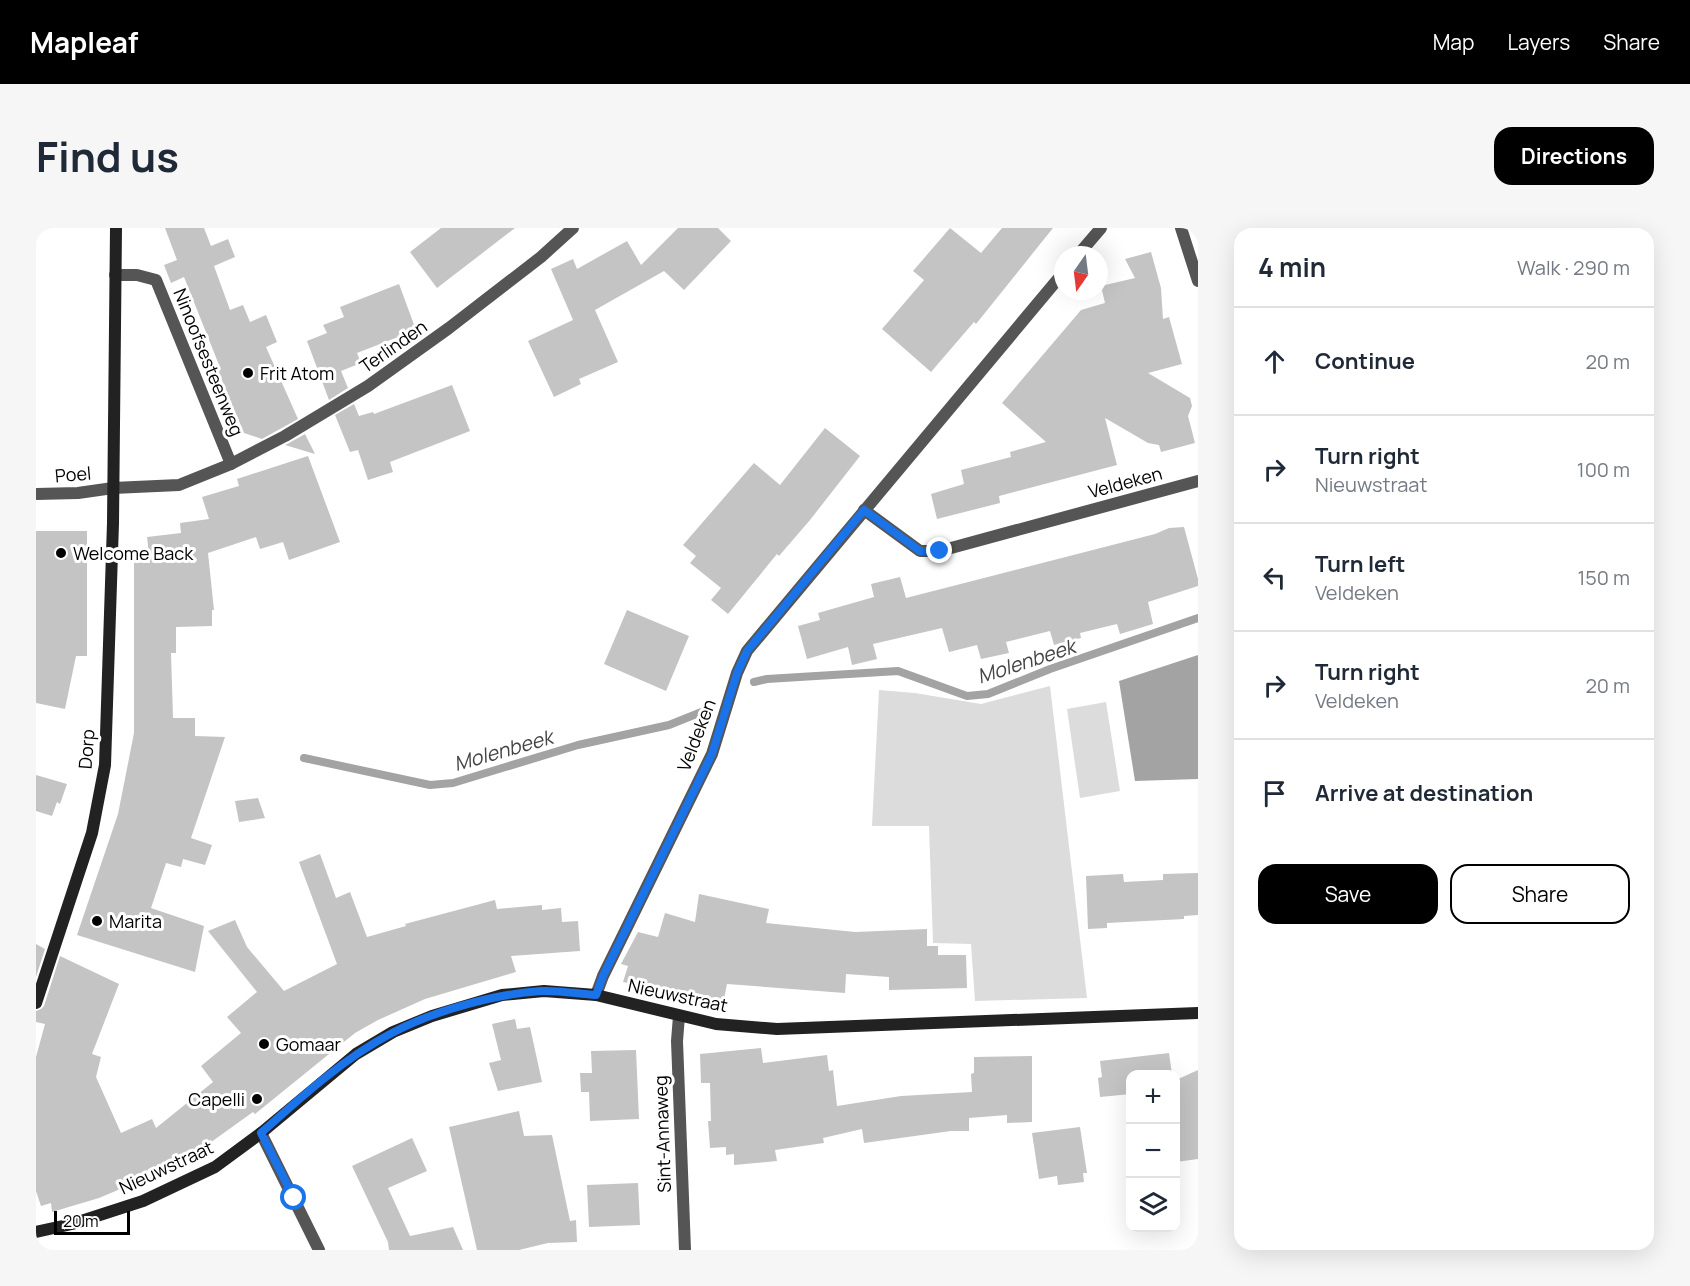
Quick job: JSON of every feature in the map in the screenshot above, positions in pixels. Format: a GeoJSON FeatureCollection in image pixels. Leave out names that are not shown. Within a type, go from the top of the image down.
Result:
{"type":"FeatureCollection","features":[{"type":"Feature","properties":{"kind":"street"},"geometry":{"type":"LineString","coordinates":[[113,488],[116,228]]}},
{"type":"Feature","properties":{"kind":"street","name":"Terlinden"},"geometry":{"type":"LineString","coordinates":[[113,488],[179,485],[231,464],[285,436],[368,386],[449,328],[541,257],[573,228]]}},
{"type":"Feature","properties":{"kind":"street"},"geometry":{"type":"LineString","coordinates":[[1086,246],[1101,228]]}},
{"type":"Feature","properties":{"kind":"street"},"geometry":{"type":"LineString","coordinates":[[1181,228],[1198,282]]}},
{"type":"Feature","properties":{"kind":"street","name":"Ninoofsesteenweg"},"geometry":{"type":"LineString","coordinates":[[115,275],[137,275],[156,280],[231,464]]}},
{"type":"Feature","properties":{"kind":"street","name":"Veldeken"},"geometry":{"type":"LineString","coordinates":[[596,995],[603,976],[712,754],[737,673],[747,651],[1054,284]]}},
{"type":"Feature","properties":{"kind":"street","name":"Veldeken"},"geometry":{"type":"LineString","coordinates":[[864,510],[920,551],[940,551],[1198,481]]}},
{"type":"Feature","properties":{"kind":"street","name":"Poel"},"geometry":{"type":"LineString","coordinates":[[36,494],[78,493],[113,488]]}},
{"type":"Feature","properties":{"kind":"street","name":"Dorp"},"geometry":{"type":"LineString","coordinates":[[36,1003],[92,833],[105,765],[113,488]]}},
{"type":"Feature","properties":{"kind":"street","name":"Nieuwstraat"},"geometry":{"type":"LineString","coordinates":[[36,1232],[72,1224],[143,1201],[215,1167],[261,1133],[356,1054],[393,1032],[432,1016],[502,995],[544,991],[596,995],[716,1024],[777,1029],[1198,1013]]}},
{"type":"Feature","properties":{"kind":"street","name":"Sint-Annaweg"},"geometry":{"type":"LineString","coordinates":[[679,1016],[677,1041],[685,1250]]}},
{"type":"Feature","properties":{"kind":"street"},"geometry":{"type":"LineString","coordinates":[[261,1133],[319,1250]]}},
{"type":"Feature","properties":{"kind":"shaded area"},"geometry":{"type":"Polygon","coordinates":[[[1198,655],[1198,779],[1135,781],[1119,681],[1198,655]]]}},
{"type":"Feature","properties":{"kind":"shaded area"},"geometry":{"type":"Polygon","coordinates":[[[1050,686],[1087,998],[975,1001],[971,944],[933,943],[929,826],[872,826],[879,690],[915,693],[981,704],[1050,686]]]}},
{"type":"Feature","properties":{"kind":"shaded area"},"geometry":{"type":"Polygon","coordinates":[[[1106,702],[1120,791],[1080,798],[1067,709],[1106,702]]]}},
{"type":"Feature","properties":{"kind":"building"},"geometry":{"type":"Polygon","coordinates":[[[165,228],[204,228],[211,246],[228,239],[235,257],[214,266],[230,310],[243,305],[250,322],[266,315],[277,342],[266,347],[298,419],[262,439],[244,433],[216,366],[219,365],[184,277],[171,283],[164,265],[177,260],[165,228]]]}},
{"type":"Feature","properties":{"kind":"building"},"geometry":{"type":"Polygon","coordinates":[[[441,228],[515,228],[437,288],[410,252],[441,228]]]}},
{"type":"Feature","properties":{"kind":"building"},"geometry":{"type":"Polygon","coordinates":[[[678,228],[718,228],[731,241],[684,290],[664,271],[595,310],[618,362],[579,379],[581,384],[554,397],[528,341],[573,320],[551,269],[573,259],[577,269],[627,241],[641,265],[678,228]]]}},
{"type":"Feature","properties":{"kind":"building"},"geometry":{"type":"Polygon","coordinates":[[[950,228],[981,253],[1002,228],[1053,228],[976,324],[974,322],[931,372],[882,329],[924,280],[913,271],[950,228]]]}},
{"type":"Feature","properties":{"kind":"building"},"geometry":{"type":"Polygon","coordinates":[[[1151,252],[1161,288],[1163,319],[1169,317],[1182,364],[1148,373],[1190,398],[1192,406],[1188,416],[1195,443],[1161,452],[1159,445],[1148,443],[1105,418],[1117,465],[999,496],[1000,503],[937,519],[931,494],[964,484],[961,470],[1011,457],[1010,452],[1046,442],[1002,403],[1081,310],[1108,300],[1108,284],[1135,278],[1125,259],[1151,252]]]}},
{"type":"Feature","properties":{"kind":"building"},"geometry":{"type":"Polygon","coordinates":[[[399,284],[416,330],[357,353],[361,363],[341,371],[348,388],[329,400],[307,341],[327,333],[323,325],[344,317],[340,307],[399,284]]]}},
{"type":"Feature","properties":{"kind":"building"},"geometry":{"type":"Polygon","coordinates":[[[452,385],[470,431],[390,462],[393,472],[368,480],[358,450],[350,452],[335,415],[354,404],[359,416],[373,412],[374,414],[452,385]]]}},
{"type":"Feature","properties":{"kind":"building"},"geometry":{"type":"Polygon","coordinates":[[[825,428],[860,456],[810,520],[779,556],[777,554],[728,614],[711,600],[721,588],[690,563],[696,556],[683,545],[754,463],[780,485],[825,428]]]}},
{"type":"Feature","properties":{"kind":"building"},"geometry":{"type":"Polygon","coordinates":[[[305,434],[315,454],[285,445],[289,443],[305,434]]]}},
{"type":"Feature","properties":{"kind":"building"},"geometry":{"type":"Polygon","coordinates":[[[308,456],[340,542],[289,560],[283,542],[260,549],[256,537],[208,553],[214,610],[212,610],[212,626],[176,627],[176,653],[171,653],[173,718],[195,718],[195,736],[225,737],[191,838],[212,845],[205,865],[183,859],[181,867],[166,863],[151,908],[204,926],[195,972],[77,935],[118,814],[134,733],[134,562],[150,563],[147,537],[181,533],[180,523],[209,519],[202,497],[239,486],[237,479],[308,456]]]}},
{"type":"Feature","properties":{"kind":"building"},"geometry":{"type":"Polygon","coordinates":[[[1184,527],[1198,586],[1148,602],[1153,624],[1120,634],[1117,624],[1080,633],[1081,638],[1054,645],[1050,631],[1006,642],[1009,653],[981,659],[977,645],[949,652],[942,628],[873,644],[877,659],[852,665],[848,647],[807,659],[798,626],[820,620],[818,613],[874,597],[871,584],[900,577],[906,598],[1155,534],[1169,528],[1184,527]]]}},
{"type":"Feature","properties":{"kind":"building"},"geometry":{"type":"Polygon","coordinates":[[[36,531],[87,531],[87,656],[76,656],[65,709],[36,703],[36,531]]]}},
{"type":"Feature","properties":{"kind":"building"},"geometry":{"type":"Polygon","coordinates":[[[627,610],[689,636],[666,691],[604,664],[627,610]]]}},
{"type":"Feature","properties":{"kind":"building"},"geometry":{"type":"Polygon","coordinates":[[[36,775],[67,784],[60,804],[57,802],[52,816],[36,811],[36,775]]]}},
{"type":"Feature","properties":{"kind":"building"},"geometry":{"type":"Polygon","coordinates":[[[258,798],[265,818],[239,822],[235,801],[258,798]]]}},
{"type":"Feature","properties":{"kind":"building"},"geometry":{"type":"Polygon","coordinates":[[[320,854],[336,898],[350,892],[367,937],[406,926],[405,924],[495,900],[497,909],[542,905],[542,910],[561,908],[562,922],[578,921],[580,951],[511,956],[516,972],[425,999],[355,1033],[255,1114],[253,1112],[182,1163],[99,1198],[52,1212],[51,1203],[41,1206],[36,1191],[36,1057],[45,1024],[36,1022],[36,1011],[44,1006],[60,956],[119,984],[92,1054],[101,1057],[96,1077],[121,1133],[152,1119],[156,1128],[213,1082],[201,1066],[241,1033],[227,1017],[257,992],[208,931],[235,920],[247,947],[284,991],[337,964],[299,862],[320,854]]]}},
{"type":"Feature","properties":{"kind":"building"},"geometry":{"type":"Polygon","coordinates":[[[1198,873],[1198,915],[1184,916],[1184,919],[1107,923],[1107,928],[1088,929],[1086,876],[1123,874],[1124,882],[1163,880],[1163,874],[1198,873]]]}},
{"type":"Feature","properties":{"kind":"building"},"geometry":{"type":"Polygon","coordinates":[[[699,894],[769,909],[766,923],[855,932],[927,929],[927,946],[938,946],[938,955],[966,955],[967,988],[889,990],[889,977],[846,974],[845,993],[727,984],[723,1004],[623,982],[628,966],[621,964],[638,932],[658,937],[665,913],[695,922],[699,894]]]}},
{"type":"Feature","properties":{"kind":"building"},"geometry":{"type":"Polygon","coordinates":[[[36,944],[45,949],[36,977],[36,944]]]}},
{"type":"Feature","properties":{"kind":"building"},"geometry":{"type":"Polygon","coordinates":[[[515,1019],[517,1029],[530,1027],[542,1082],[498,1091],[489,1063],[501,1060],[492,1024],[515,1019]]]}},
{"type":"Feature","properties":{"kind":"building"},"geometry":{"type":"Polygon","coordinates":[[[761,1048],[763,1063],[827,1055],[829,1071],[833,1070],[837,1106],[901,1096],[972,1092],[971,1074],[974,1073],[974,1057],[1032,1056],[1032,1122],[1007,1123],[1007,1115],[969,1118],[969,1131],[951,1131],[864,1143],[862,1129],[823,1138],[824,1143],[775,1150],[777,1161],[734,1165],[734,1154],[726,1155],[726,1147],[710,1148],[708,1121],[711,1121],[710,1083],[701,1083],[700,1054],[761,1048]]]}},
{"type":"Feature","properties":{"kind":"building"},"geometry":{"type":"Polygon","coordinates":[[[636,1050],[639,1119],[590,1121],[589,1092],[581,1092],[580,1073],[592,1073],[591,1051],[636,1050]]]}},
{"type":"Feature","properties":{"kind":"building"},"geometry":{"type":"Polygon","coordinates":[[[1169,1053],[1171,1070],[1126,1070],[1126,1094],[1100,1097],[1098,1078],[1102,1077],[1100,1061],[1169,1053]]]}},
{"type":"Feature","properties":{"kind":"building"},"geometry":{"type":"Polygon","coordinates":[[[1198,1070],[1198,1159],[1180,1161],[1180,1124],[1180,1078],[1198,1070]]]}},
{"type":"Feature","properties":{"kind":"building"},"geometry":{"type":"Polygon","coordinates":[[[519,1111],[524,1136],[552,1135],[570,1221],[576,1220],[577,1242],[548,1243],[519,1250],[477,1250],[449,1127],[519,1111]]]}},
{"type":"Feature","properties":{"kind":"building"},"geometry":{"type":"Polygon","coordinates":[[[1080,1127],[1087,1173],[1083,1173],[1084,1182],[1058,1185],[1057,1176],[1039,1179],[1032,1133],[1080,1127]]]}},
{"type":"Feature","properties":{"kind":"building"},"geometry":{"type":"Polygon","coordinates":[[[412,1138],[427,1171],[388,1188],[410,1236],[453,1227],[463,1250],[389,1250],[388,1242],[352,1166],[412,1138]]]}},
{"type":"Feature","properties":{"kind":"building"},"geometry":{"type":"Polygon","coordinates":[[[638,1183],[640,1225],[589,1227],[587,1185],[638,1183]]]}},
{"type":"Feature","properties":{"kind":"waterway","name":"Molenbeek"},"geometry":{"type":"LineString","coordinates":[[754,682],[767,679],[898,671],[967,696],[988,694],[1050,669],[1198,618]]}},
{"type":"Feature","properties":{"kind":"waterway","name":"Molenbeek"},"geometry":{"type":"LineString","coordinates":[[304,758],[430,785],[453,783],[578,745],[669,725],[709,709]]}},
{"type":"Feature","properties":{"kind":"place","name":"Frit Atom"},"geometry":{"type":"Point","coordinates":[248,373]}},
{"type":"Feature","properties":{"kind":"place","name":"Welcome Back"},"geometry":{"type":"Point","coordinates":[61,553]}},
{"type":"Feature","properties":{"kind":"place","name":"Marita"},"geometry":{"type":"Point","coordinates":[97,921]}},
{"type":"Feature","properties":{"kind":"place","name":"Gomaar"},"geometry":{"type":"Point","coordinates":[264,1044]}},
{"type":"Feature","properties":{"kind":"place","name":"Capelli"},"geometry":{"type":"Point","coordinates":[257,1099]}},
{"type":"Feature","properties":{"kind":"route"},"geometry":{"type":"LineString","coordinates":[[294,1198],[261,1133],[356,1054],[393,1032],[432,1016],[502,995],[544,991],[596,995],[603,976],[712,754],[737,673],[747,651],[864,510],[920,551],[940,551]]}}]}
